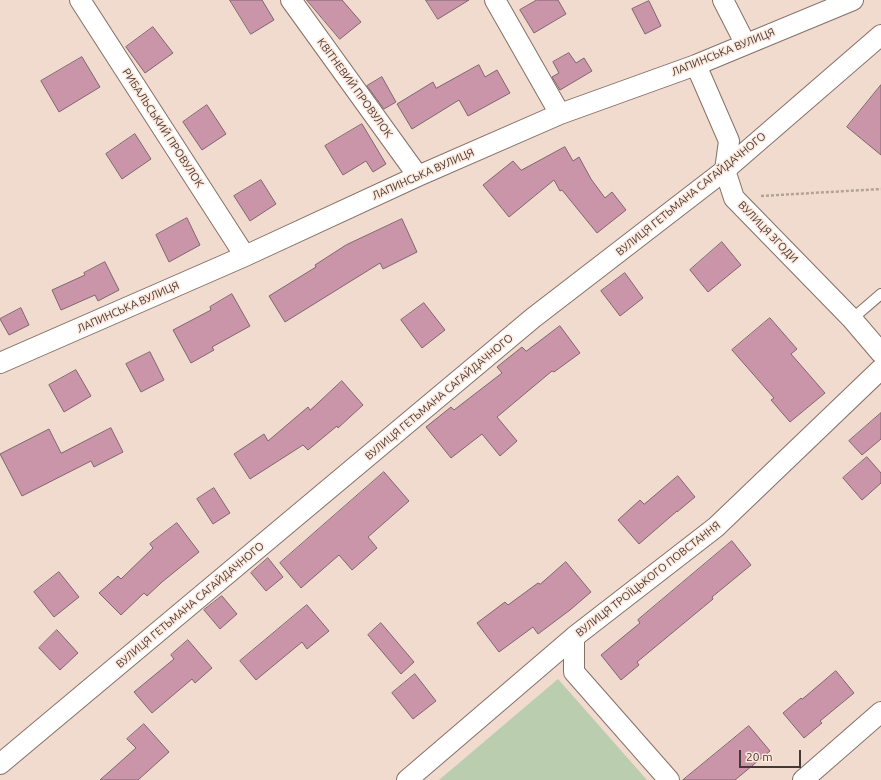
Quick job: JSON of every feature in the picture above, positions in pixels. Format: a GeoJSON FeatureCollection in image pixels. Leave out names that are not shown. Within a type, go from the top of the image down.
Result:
{"type":"FeatureCollection","features":[{"type":"Feature","properties":{"kind":"street","name":"РИБАЛЬСЬКИЙ ПРОВУЛОК"},"geometry":{"type":"LineString","coordinates":[[80,0],[245,256]]}},
{"type":"Feature","properties":{"kind":"street","name":"КВІТНЕВИЙ ПРОВУЛОК"},"geometry":{"type":"LineString","coordinates":[[291,0],[418,176]]}},
{"type":"Feature","properties":{"kind":"street"},"geometry":{"type":"LineString","coordinates":[[495,0],[560,114]]}},
{"type":"Feature","properties":{"kind":"street"},"geometry":{"type":"LineString","coordinates":[[723,0],[745,43]]}},
{"type":"Feature","properties":{"kind":"street","name":"ЛАПИНСЬКА ВУЛИЦЯ"},"geometry":{"type":"LineString","coordinates":[[0,363],[245,256],[418,176],[560,114],[696,64],[853,0]]}},
{"type":"Feature","properties":{"kind":"street","name":"ВУЛИЦЯ ГЕТЬМАНА САГАЙДАЧНОГО"},"geometry":{"type":"LineString","coordinates":[[0,764],[533,318],[725,170],[881,35]]}},
{"type":"Feature","properties":{"kind":"street","name":"ВУЛИЦЯ ЗГОДИ"},"geometry":{"type":"LineString","coordinates":[[696,64],[729,141],[725,170],[734,198],[852,319],[881,353]]}},
{"type":"Feature","properties":{"kind":"street","name":"ВУЛИЦЯ ТРОЇЦЬКОГО ПОВСТАННЯ"},"geometry":{"type":"LineString","coordinates":[[407,780],[574,637],[716,527],[881,369]]}},
{"type":"Feature","properties":{"kind":"street"},"geometry":{"type":"LineString","coordinates":[[574,637],[574,672],[669,780]]}},
{"type":"Feature","properties":{"kind":"street"},"geometry":{"type":"LineString","coordinates":[[803,780],[881,712]]}},
{"type":"Feature","properties":{"kind":"lane"},"geometry":{"type":"LineString","coordinates":[[852,319],[881,294]]}},
{"type":"Feature","properties":{"kind":"path"},"geometry":{"type":"LineString","coordinates":[[734,198],[881,189]]}},
{"type":"Feature","properties":{"kind":"green space"},"geometry":{"type":"Polygon","coordinates":[[[558,679],[647,780],[439,780],[558,679]]]}},
{"type":"Feature","properties":{"kind":"building"},"geometry":{"type":"Polygon","coordinates":[[[230,0],[262,0],[274,20],[251,34],[230,0]]]}},
{"type":"Feature","properties":{"kind":"building"},"geometry":{"type":"Polygon","coordinates":[[[307,0],[342,0],[361,22],[340,39],[307,0]]]}},
{"type":"Feature","properties":{"kind":"building"},"geometry":{"type":"Polygon","coordinates":[[[426,0],[469,0],[438,19],[426,0]]]}},
{"type":"Feature","properties":{"kind":"building"},"geometry":{"type":"Polygon","coordinates":[[[537,0],[558,0],[566,14],[534,33],[520,10],[537,0]]]}},
{"type":"Feature","properties":{"kind":"building"},"geometry":{"type":"Polygon","coordinates":[[[649,1],[661,26],[645,34],[632,9],[649,1]]]}},
{"type":"Feature","properties":{"kind":"building"},"geometry":{"type":"Polygon","coordinates":[[[153,27],[173,53],[145,73],[126,47],[153,27]]]}},
{"type":"Feature","properties":{"kind":"building"},"geometry":{"type":"Polygon","coordinates":[[[569,53],[576,63],[584,58],[592,71],[560,90],[552,77],[559,73],[553,62],[569,53]]]}},
{"type":"Feature","properties":{"kind":"building"},"geometry":{"type":"Polygon","coordinates":[[[82,57],[100,87],[59,112],[41,81],[82,57]]]}},
{"type":"Feature","properties":{"kind":"building"},"geometry":{"type":"Polygon","coordinates":[[[479,65],[485,77],[497,70],[510,93],[468,116],[459,100],[412,129],[397,104],[433,82],[436,88],[479,65]]]}},
{"type":"Feature","properties":{"kind":"building"},"geometry":{"type":"Polygon","coordinates":[[[382,77],[396,102],[384,109],[367,86],[382,77]]]}},
{"type":"Feature","properties":{"kind":"building"},"geometry":{"type":"Polygon","coordinates":[[[881,85],[881,155],[847,127],[881,85]]]}},
{"type":"Feature","properties":{"kind":"building"},"geometry":{"type":"Polygon","coordinates":[[[207,105],[226,134],[202,150],[183,122],[207,105]]]}},
{"type":"Feature","properties":{"kind":"building"},"geometry":{"type":"Polygon","coordinates":[[[362,124],[386,164],[373,172],[366,161],[343,175],[325,146],[362,124]]]}},
{"type":"Feature","properties":{"kind":"building"},"geometry":{"type":"Polygon","coordinates":[[[135,134],[151,159],[122,179],[106,154],[135,134]]]}},
{"type":"Feature","properties":{"kind":"building"},"geometry":{"type":"Polygon","coordinates":[[[565,147],[573,161],[579,157],[591,179],[605,198],[612,192],[626,210],[597,233],[562,190],[560,191],[554,180],[509,217],[483,185],[513,161],[521,170],[565,147]]]}},
{"type":"Feature","properties":{"kind":"building"},"geometry":{"type":"Polygon","coordinates":[[[261,180],[276,204],[250,221],[234,196],[261,180]]]}},
{"type":"Feature","properties":{"kind":"building"},"geometry":{"type":"Polygon","coordinates":[[[187,218],[200,245],[169,262],[156,235],[187,218]]]}},
{"type":"Feature","properties":{"kind":"building"},"geometry":{"type":"Polygon","coordinates":[[[402,219],[417,252],[383,269],[380,263],[285,322],[269,296],[316,267],[315,265],[346,245],[402,219]]]}},
{"type":"Feature","properties":{"kind":"building"},"geometry":{"type":"Polygon","coordinates":[[[722,242],[741,265],[708,292],[690,270],[722,242]]]}},
{"type":"Feature","properties":{"kind":"building"},"geometry":{"type":"Polygon","coordinates":[[[105,262],[119,290],[98,301],[95,295],[61,310],[52,290],[85,275],[84,273],[105,262]]]}},
{"type":"Feature","properties":{"kind":"building"},"geometry":{"type":"Polygon","coordinates":[[[625,273],[643,298],[620,316],[601,291],[625,273]]]}},
{"type":"Feature","properties":{"kind":"building"},"geometry":{"type":"Polygon","coordinates":[[[232,294],[250,326],[212,347],[214,350],[191,363],[173,330],[211,310],[210,307],[232,294]]]}},
{"type":"Feature","properties":{"kind":"building"},"geometry":{"type":"Polygon","coordinates":[[[424,303],[445,330],[422,348],[401,320],[424,303]]]}},
{"type":"Feature","properties":{"kind":"building"},"geometry":{"type":"Polygon","coordinates":[[[21,308],[29,325],[9,335],[0,319],[21,308]]]}},
{"type":"Feature","properties":{"kind":"building"},"geometry":{"type":"Polygon","coordinates":[[[770,318],[797,349],[791,354],[825,393],[790,422],[771,400],[774,398],[732,350],[770,318]]]}},
{"type":"Feature","properties":{"kind":"building"},"geometry":{"type":"Polygon","coordinates":[[[560,326],[580,353],[554,372],[552,371],[497,417],[517,441],[500,456],[482,434],[451,458],[426,427],[451,407],[454,410],[502,373],[497,367],[522,347],[526,351],[560,326]]]}},
{"type":"Feature","properties":{"kind":"building"},"geometry":{"type":"Polygon","coordinates":[[[150,352],[164,380],[141,392],[126,364],[150,352]]]}},
{"type":"Feature","properties":{"kind":"building"},"geometry":{"type":"Polygon","coordinates":[[[76,370],[91,396],[64,412],[49,385],[76,370]]]}},
{"type":"Feature","properties":{"kind":"building"},"geometry":{"type":"Polygon","coordinates":[[[342,381],[363,405],[338,428],[337,426],[308,450],[303,445],[250,479],[234,454],[264,434],[268,441],[308,407],[310,410],[342,381]]]}},
{"type":"Feature","properties":{"kind":"building"},"geometry":{"type":"Polygon","coordinates":[[[881,413],[881,439],[862,455],[849,441],[881,413]]]}},
{"type":"Feature","properties":{"kind":"building"},"geometry":{"type":"Polygon","coordinates":[[[111,428],[123,452],[94,467],[91,461],[22,496],[0,454],[49,429],[61,453],[111,428]]]}},
{"type":"Feature","properties":{"kind":"building"},"geometry":{"type":"Polygon","coordinates":[[[867,457],[881,473],[881,483],[862,500],[843,478],[867,457]]]}},
{"type":"Feature","properties":{"kind":"building"},"geometry":{"type":"Polygon","coordinates":[[[384,472],[409,501],[368,537],[377,548],[352,570],[339,555],[301,588],[280,563],[384,472]]]}},
{"type":"Feature","properties":{"kind":"building"},"geometry":{"type":"Polygon","coordinates":[[[678,476],[695,497],[639,544],[618,520],[640,500],[644,504],[678,476]]]}},
{"type":"Feature","properties":{"kind":"building"},"geometry":{"type":"Polygon","coordinates":[[[214,488],[230,513],[213,524],[197,499],[214,488]]]}},
{"type":"Feature","properties":{"kind":"building"},"geometry":{"type":"Polygon","coordinates":[[[177,523],[199,552],[147,596],[144,593],[121,615],[99,593],[118,576],[121,579],[153,548],[150,544],[177,523]]]}},
{"type":"Feature","properties":{"kind":"building"},"geometry":{"type":"Polygon","coordinates":[[[732,541],[751,565],[712,597],[713,599],[637,662],[639,665],[621,680],[601,655],[640,623],[638,620],[732,541]]]}},
{"type":"Feature","properties":{"kind":"building"},"geometry":{"type":"Polygon","coordinates":[[[268,558],[283,577],[266,591],[251,573],[268,558]]]}},
{"type":"Feature","properties":{"kind":"building"},"geometry":{"type":"Polygon","coordinates":[[[566,562],[591,592],[538,634],[533,627],[499,652],[477,623],[505,602],[508,605],[538,583],[540,584],[566,562]]]}},
{"type":"Feature","properties":{"kind":"building"},"geometry":{"type":"Polygon","coordinates":[[[59,572],[79,597],[54,617],[34,592],[59,572]]]}},
{"type":"Feature","properties":{"kind":"building"},"geometry":{"type":"Polygon","coordinates":[[[222,596],[237,614],[220,629],[204,610],[222,596]]]}},
{"type":"Feature","properties":{"kind":"building"},"geometry":{"type":"Polygon","coordinates":[[[307,605],[329,631],[307,649],[302,642],[256,680],[240,661],[307,605]]]}},
{"type":"Feature","properties":{"kind":"building"},"geometry":{"type":"Polygon","coordinates":[[[381,623],[414,662],[401,674],[368,635],[381,623]]]}},
{"type":"Feature","properties":{"kind":"building"},"geometry":{"type":"Polygon","coordinates":[[[57,630],[78,653],[60,670],[39,648],[57,630]]]}},
{"type":"Feature","properties":{"kind":"building"},"geometry":{"type":"Polygon","coordinates":[[[188,640],[212,668],[195,683],[192,679],[152,713],[134,692],[174,659],[171,655],[188,640]]]}},
{"type":"Feature","properties":{"kind":"building"},"geometry":{"type":"Polygon","coordinates":[[[836,671],[854,693],[820,721],[822,723],[804,738],[783,713],[836,671]]]}},
{"type":"Feature","properties":{"kind":"building"},"geometry":{"type":"Polygon","coordinates":[[[415,674],[436,701],[413,719],[392,693],[415,674]]]}},
{"type":"Feature","properties":{"kind":"building"},"geometry":{"type":"Polygon","coordinates":[[[144,724],[169,752],[138,780],[100,780],[136,748],[127,739],[144,724]]]}},
{"type":"Feature","properties":{"kind":"building"},"geometry":{"type":"Polygon","coordinates":[[[749,726],[770,751],[735,780],[683,780],[749,726]]]}}]}
